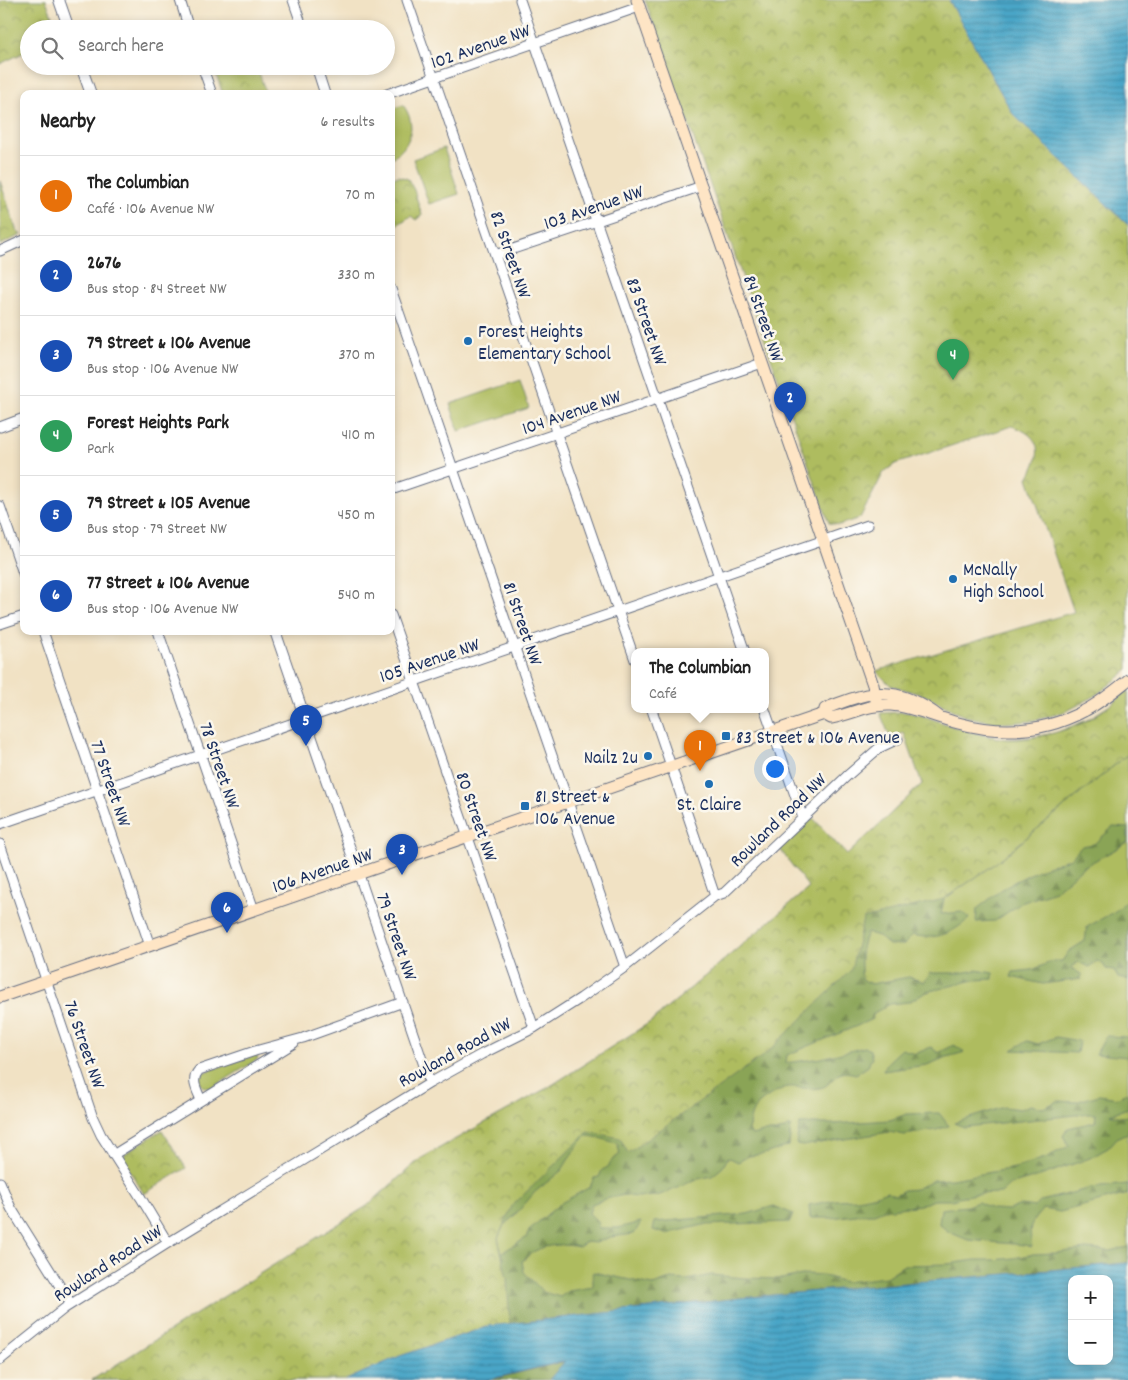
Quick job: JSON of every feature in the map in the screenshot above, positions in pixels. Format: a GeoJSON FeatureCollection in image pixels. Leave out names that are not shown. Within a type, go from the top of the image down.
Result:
{"type":"FeatureCollection","features":[{"type":"Feature","properties":{"kind":"main road","name":"84 Street NW"},"geometry":{"type":"LineString","coordinates":[[638,3],[876,699]]}},
{"type":"Feature","properties":{"kind":"main road"},"geometry":{"type":"LineString","coordinates":[[876,699],[895,695],[913,700],[929,708],[941,718],[964,725],[991,730],[1024,730],[1072,717],[1106,697],[1128,680]]}},
{"type":"Feature","properties":{"kind":"main road","name":"106 Avenue NW"},"geometry":{"type":"LineString","coordinates":[[0,997],[824,714],[825,709],[829,706],[858,697],[876,699]]}},
{"type":"Feature","properties":{"kind":"street"},"geometry":{"type":"LineString","coordinates":[[59,0],[66,20]]}},
{"type":"Feature","properties":{"kind":"street"},"geometry":{"type":"LineString","coordinates":[[180,0],[187,20]]}},
{"type":"Feature","properties":{"kind":"street"},"geometry":{"type":"LineString","coordinates":[[293,0],[300,20]]}},
{"type":"Feature","properties":{"kind":"street","name":"82 Street NW"},"geometry":{"type":"LineString","coordinates":[[408,0],[631,648]]}},
{"type":"Feature","properties":{"kind":"street","name":"83 Street NW"},"geometry":{"type":"LineString","coordinates":[[520,0],[744,648]]}},
{"type":"Feature","properties":{"kind":"street","name":"102 Avenue NW"},"geometry":{"type":"LineString","coordinates":[[395,91],[535,43],[638,3]]}},
{"type":"Feature","properties":{"kind":"street"},"geometry":{"type":"LineString","coordinates":[[84,75],[90,90]]}},
{"type":"Feature","properties":{"kind":"street"},"geometry":{"type":"LineString","coordinates":[[205,75],[211,90]]}},
{"type":"Feature","properties":{"kind":"street"},"geometry":{"type":"LineString","coordinates":[[319,75],[324,90]]}},
{"type":"Feature","properties":{"kind":"street","name":"103 Avenue NW"},"geometry":{"type":"LineString","coordinates":[[495,255],[702,186]]}},
{"type":"Feature","properties":{"kind":"street"},"geometry":{"type":"LineString","coordinates":[[0,251],[20,242]]}},
{"type":"Feature","properties":{"kind":"street","name":"81 Street NW"},"geometry":{"type":"LineString","coordinates":[[395,299],[625,967]]}},
{"type":"Feature","properties":{"kind":"street","name":"104 Avenue NW"},"geometry":{"type":"LineString","coordinates":[[395,489],[762,362]]}},
{"type":"Feature","properties":{"kind":"street"},"geometry":{"type":"LineString","coordinates":[[0,427],[20,420]]}},
{"type":"Feature","properties":{"kind":"street"},"geometry":{"type":"LineString","coordinates":[[0,506],[20,564]]}},
{"type":"Feature","properties":{"kind":"street","name":"105 Avenue NW"},"geometry":{"type":"LineString","coordinates":[[0,824],[868,525]]}},
{"type":"Feature","properties":{"kind":"street"},"geometry":{"type":"LineString","coordinates":[[0,624],[20,617]]}},
{"type":"Feature","properties":{"kind":"street","name":"80 Street NW"},"geometry":{"type":"LineString","coordinates":[[395,626],[534,1028]]}},
{"type":"Feature","properties":{"kind":"street","name":"77 Street NW"},"geometry":{"type":"LineString","coordinates":[[44,635],[150,946]]}},
{"type":"Feature","properties":{"kind":"street","name":"78 Street NW"},"geometry":{"type":"LineString","coordinates":[[159,635],[254,910]]}},
{"type":"Feature","properties":{"kind":"street","name":"79 Street NW"},"geometry":{"type":"LineString","coordinates":[[276,635],[430,1083]]}},
{"type":"Feature","properties":{"kind":"street"},"geometry":{"type":"LineString","coordinates":[[653,713],[715,896]]}},
{"type":"Feature","properties":{"kind":"street"},"geometry":{"type":"LineString","coordinates":[[766,713],[803,818]]}},
{"type":"Feature","properties":{"kind":"street","name":"Rowland Road NW"},"geometry":{"type":"LineString","coordinates":[[0,1360],[71,1304],[168,1243],[430,1083],[534,1028],[625,967],[715,896],[724,893],[847,776],[879,748],[898,739]]}},
{"type":"Feature","properties":{"kind":"street","name":"76 Street NW"},"geometry":{"type":"LineString","coordinates":[[0,844],[101,1135],[168,1243]]}},
{"type":"Feature","properties":{"kind":"street"},"geometry":{"type":"LineString","coordinates":[[201,1100],[194,1081],[195,1075],[199,1070],[255,1051],[303,1038],[402,1002]]}},
{"type":"Feature","properties":{"kind":"street"},"geometry":{"type":"LineString","coordinates":[[113,1155],[303,1038]]}},
{"type":"Feature","properties":{"kind":"street"},"geometry":{"type":"LineString","coordinates":[[0,1182],[11,1208],[71,1304]]}},
{"type":"Feature","properties":{"kind":"green space"},"geometry":{"type":"Polygon","coordinates":[[[4,0],[46,0],[54,20],[20,20],[20,54],[0,64],[0,2],[4,0]]]}},
{"type":"Feature","properties":{"kind":"green space"},"geometry":{"type":"Polygon","coordinates":[[[645,0],[949,0],[1013,114],[1128,225],[1128,670],[1095,696],[1067,711],[1033,721],[992,722],[964,716],[926,696],[890,685],[876,671],[1074,612],[1028,478],[1036,461],[1037,446],[1029,435],[1012,426],[895,464],[884,472],[860,518],[839,525],[829,523],[645,0]]]}},
{"type":"Feature","properties":{"kind":"green space"},"geometry":{"type":"Polygon","coordinates":[[[216,75],[260,75],[265,90],[222,90],[216,75]]]}},
{"type":"Feature","properties":{"kind":"green space"},"geometry":{"type":"Polygon","coordinates":[[[403,105],[410,119],[411,127],[408,141],[404,148],[395,155],[395,108],[403,105]]]}},
{"type":"Feature","properties":{"kind":"green space"},"geometry":{"type":"Polygon","coordinates":[[[444,148],[459,194],[429,204],[413,159],[444,148]]]}},
{"type":"Feature","properties":{"kind":"green space"},"geometry":{"type":"Polygon","coordinates":[[[399,176],[408,179],[414,190],[422,215],[416,220],[411,216],[395,226],[395,177],[399,176]]]}},
{"type":"Feature","properties":{"kind":"green space"},"geometry":{"type":"Polygon","coordinates":[[[0,181],[16,229],[20,235],[0,245],[0,181]]]}},
{"type":"Feature","properties":{"kind":"green space"},"geometry":{"type":"Polygon","coordinates":[[[520,380],[529,408],[459,431],[450,404],[520,380]]]}},
{"type":"Feature","properties":{"kind":"green space"},"geometry":{"type":"Polygon","coordinates":[[[1128,690],[1128,754],[992,866],[944,899],[941,914],[962,912],[970,918],[957,928],[944,934],[929,937],[912,935],[904,945],[889,945],[878,936],[867,933],[863,944],[861,961],[862,979],[871,984],[909,977],[924,982],[931,973],[961,973],[976,970],[993,973],[993,979],[974,980],[927,992],[908,1002],[890,1004],[874,1013],[872,1019],[787,1055],[786,1063],[822,1058],[865,1047],[870,1050],[872,1058],[867,1067],[856,1074],[842,1073],[824,1087],[819,1088],[784,1088],[770,1095],[757,1105],[750,1121],[749,1130],[752,1135],[763,1132],[777,1132],[791,1126],[789,1146],[764,1154],[749,1156],[738,1162],[728,1157],[723,1167],[712,1176],[694,1180],[657,1196],[636,1197],[624,1195],[592,1204],[589,1213],[597,1221],[599,1228],[618,1228],[641,1222],[634,1234],[610,1237],[596,1243],[586,1242],[579,1247],[563,1245],[545,1247],[535,1251],[522,1261],[524,1272],[543,1292],[560,1297],[569,1291],[593,1287],[593,1272],[653,1285],[670,1279],[687,1280],[711,1275],[781,1279],[807,1274],[821,1275],[845,1282],[886,1277],[904,1265],[948,1264],[1086,1249],[1110,1251],[1128,1247],[1128,1263],[741,1298],[489,1326],[400,1356],[346,1380],[92,1380],[367,1206],[420,1159],[549,1087],[652,1021],[847,855],[922,784],[949,726],[980,735],[1007,739],[1032,737],[1055,733],[1087,720],[1115,702],[1128,690]],[[586,1136],[562,1170],[535,1192],[503,1226],[498,1238],[501,1253],[526,1238],[530,1229],[561,1203],[590,1187],[594,1178],[599,1177],[602,1170],[608,1167],[611,1161],[620,1154],[617,1143],[586,1136]]]}},
{"type":"Feature","properties":{"kind":"green space"},"geometry":{"type":"Polygon","coordinates":[[[1128,690],[1128,754],[992,866],[944,899],[863,919],[851,970],[767,1053],[628,1153],[620,1138],[588,1132],[512,1206],[498,1238],[507,1279],[510,1325],[489,1326],[400,1356],[346,1380],[92,1380],[367,1206],[420,1159],[549,1087],[652,1021],[809,888],[779,848],[813,818],[847,855],[922,784],[904,733],[890,737],[880,713],[910,713],[984,735],[1006,739],[1026,738],[1048,734],[1080,724],[1104,710],[1128,690]]]}},
{"type":"Feature","properties":{"kind":"green space"},"geometry":{"type":"Polygon","coordinates":[[[1128,754],[1128,1263],[510,1325],[507,1279],[498,1238],[512,1207],[588,1132],[863,919],[992,866],[1128,754]]]}},
{"type":"Feature","properties":{"kind":"green space"},"geometry":{"type":"Polygon","coordinates":[[[1113,827],[1128,828],[1128,842],[1083,867],[1055,891],[1021,903],[995,921],[976,922],[977,909],[1006,886],[1038,870],[1071,858],[1082,846],[1094,844],[1113,827]]]}},
{"type":"Feature","properties":{"kind":"green space"},"geometry":{"type":"Polygon","coordinates":[[[1128,899],[1128,980],[1118,978],[1114,970],[1106,969],[1103,964],[1097,961],[1089,967],[1078,962],[1071,968],[1081,974],[1081,979],[1043,984],[1011,977],[1013,972],[1032,970],[1053,961],[1062,961],[1069,951],[1085,941],[1087,927],[1117,910],[1128,899]]]}},
{"type":"Feature","properties":{"kind":"green space"},"geometry":{"type":"Polygon","coordinates":[[[1106,1036],[1128,1037],[1128,1057],[1096,1054],[1106,1036]]]}},
{"type":"Feature","properties":{"kind":"green space"},"geometry":{"type":"Polygon","coordinates":[[[1056,1037],[1079,1041],[1077,1053],[1012,1050],[1027,1041],[1038,1044],[1056,1037]]]}},
{"type":"Feature","properties":{"kind":"green space"},"geometry":{"type":"Polygon","coordinates":[[[954,1045],[965,1052],[927,1065],[883,1071],[888,1062],[902,1049],[915,1054],[931,1047],[938,1053],[954,1045]]]}},
{"type":"Feature","properties":{"kind":"green space"},"geometry":{"type":"Polygon","coordinates":[[[255,1055],[258,1057],[257,1060],[212,1088],[202,1086],[200,1079],[204,1072],[255,1055]]]}},
{"type":"Feature","properties":{"kind":"green space"},"geometry":{"type":"Polygon","coordinates":[[[1125,1093],[1128,1095],[1128,1108],[1110,1114],[1122,1117],[1128,1116],[1128,1133],[1117,1138],[1108,1148],[1090,1158],[1010,1185],[1001,1193],[975,1194],[951,1200],[934,1200],[921,1205],[884,1210],[874,1214],[810,1218],[809,1205],[836,1200],[858,1199],[887,1191],[895,1195],[904,1190],[916,1189],[933,1180],[952,1179],[1015,1168],[1045,1158],[1069,1146],[1063,1136],[1068,1128],[1095,1122],[1096,1114],[964,1127],[954,1123],[1004,1107],[1020,1109],[1031,1105],[1043,1108],[1058,1101],[1075,1102],[1099,1095],[1117,1098],[1125,1093]]]}},
{"type":"Feature","properties":{"kind":"green space"},"geometry":{"type":"Polygon","coordinates":[[[939,1113],[949,1126],[905,1135],[889,1132],[802,1146],[796,1144],[800,1124],[890,1120],[907,1114],[939,1113]]]}},
{"type":"Feature","properties":{"kind":"green space"},"geometry":{"type":"Polygon","coordinates":[[[162,1130],[186,1168],[144,1194],[123,1160],[125,1153],[162,1130]]]}},
{"type":"Feature","properties":{"kind":"green space"},"geometry":{"type":"Polygon","coordinates":[[[1128,1184],[1128,1194],[1060,1212],[1043,1209],[1031,1226],[1032,1247],[968,1240],[949,1232],[939,1224],[941,1209],[967,1206],[978,1202],[992,1209],[1008,1210],[1021,1205],[1035,1207],[1041,1201],[1091,1188],[1128,1184]]]}},
{"type":"Feature","properties":{"kind":"green space"},"geometry":{"type":"Polygon","coordinates":[[[774,1206],[793,1214],[790,1222],[703,1225],[666,1234],[653,1230],[655,1222],[747,1214],[774,1206]]]}},
{"type":"Feature","properties":{"kind":"green space"},"geometry":{"type":"Polygon","coordinates":[[[566,1361],[549,1380],[486,1380],[494,1379],[566,1361]]]}},
{"type":"Feature","properties":{"kind":"water"},"geometry":{"type":"Polygon","coordinates":[[[949,0],[1128,0],[1128,225],[1013,114],[949,0]]]}},
{"type":"Feature","properties":{"kind":"water"},"geometry":{"type":"Polygon","coordinates":[[[1128,1263],[1128,1380],[549,1380],[565,1361],[486,1380],[346,1380],[400,1356],[489,1326],[741,1298],[1128,1263]]]}},
{"type":"Feature","properties":{"kind":"place","name":"Forest Heights Elementary School"},"geometry":{"type":"Point","coordinates":[468,341]}},
{"type":"Feature","properties":{"kind":"place","name":"Forest Heights Park"},"geometry":{"type":"Point","coordinates":[953,380]}},
{"type":"Feature","properties":{"kind":"place","name":"2676"},"geometry":{"type":"Point","coordinates":[790,423]}},
{"type":"Feature","properties":{"kind":"place","name":"McNally High School"},"geometry":{"type":"Point","coordinates":[953,579]}},
{"type":"Feature","properties":{"kind":"place","name":"83 Street & 106 Avenue"},"geometry":{"type":"Point","coordinates":[726,736]}},
{"type":"Feature","properties":{"kind":"place","name":"79 Street & 105 Avenue"},"geometry":{"type":"Point","coordinates":[306,746]}},
{"type":"Feature","properties":{"kind":"place","name":"Nailz 2u"},"geometry":{"type":"Point","coordinates":[648,756]}},
{"type":"Feature","properties":{"kind":"place","name":"The Columbian"},"geometry":{"type":"Point","coordinates":[700,771]}},
{"type":"Feature","properties":{"kind":"place","name":"St. Claire"},"geometry":{"type":"Point","coordinates":[709,784]}},
{"type":"Feature","properties":{"kind":"place","name":"81 Street & 106 Avenue"},"geometry":{"type":"Point","coordinates":[525,806]}},
{"type":"Feature","properties":{"kind":"place","name":"79 Street & 106 Avenue"},"geometry":{"type":"Point","coordinates":[402,875]}},
{"type":"Feature","properties":{"kind":"place","name":"77 Street & 106 Avenue"},"geometry":{"type":"Point","coordinates":[227,933]}}]}
